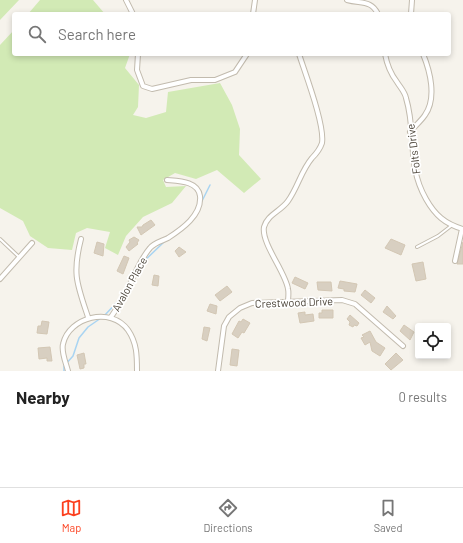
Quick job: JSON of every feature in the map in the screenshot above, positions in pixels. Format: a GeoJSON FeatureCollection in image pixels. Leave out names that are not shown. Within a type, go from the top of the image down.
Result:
{"type":"FeatureCollection","features":[{"type":"Feature","properties":{"kind":"street"},"geometry":{"type":"LineString","coordinates":[[126,0],[132,12]]}},
{"type":"Feature","properties":{"kind":"street"},"geometry":{"type":"LineString","coordinates":[[254,0],[254,12]]}},
{"type":"Feature","properties":{"kind":"street"},"geometry":{"type":"LineString","coordinates":[[347,0],[366,2],[375,6],[377,12]]}},
{"type":"Feature","properties":{"kind":"street"},"geometry":{"type":"LineString","coordinates":[[411,12],[412,0]]}},
{"type":"Feature","properties":{"kind":"street"},"geometry":{"type":"LineString","coordinates":[[138,56],[137,70],[143,86],[152,89],[191,80],[215,80],[235,72],[246,56]]}},
{"type":"Feature","properties":{"kind":"street"},"geometry":{"type":"LineString","coordinates":[[288,302],[288,288],[266,240],[264,228],[269,217],[282,209],[302,172],[317,152],[322,142],[317,114],[300,56]]}},
{"type":"Feature","properties":{"kind":"street","name":"Folts Drive"},"geometry":{"type":"LineString","coordinates":[[386,56],[389,70],[406,95],[414,168],[418,182],[434,213],[451,226],[463,229]]}},
{"type":"Feature","properties":{"kind":"street"},"geometry":{"type":"LineString","coordinates":[[410,132],[426,114],[431,99],[429,73],[424,56]]}},
{"type":"Feature","properties":{"kind":"street","name":"Avalon Place"},"geometry":{"type":"LineString","coordinates":[[111,317],[125,294],[137,266],[151,247],[168,238],[188,223],[198,208],[200,193],[196,188],[184,182],[167,180]]}},
{"type":"Feature","properties":{"kind":"street"},"geometry":{"type":"LineString","coordinates":[[455,261],[463,229]]}},
{"type":"Feature","properties":{"kind":"street"},"geometry":{"type":"LineString","coordinates":[[81,239],[76,258],[76,280],[88,317]]}},
{"type":"Feature","properties":{"kind":"street"},"geometry":{"type":"LineString","coordinates":[[0,279],[32,243]]}},
{"type":"Feature","properties":{"kind":"street","name":"Crestwood Drive"},"geometry":{"type":"LineString","coordinates":[[218,371],[224,326],[229,317],[252,303],[342,300],[355,304],[403,346]]}},
{"type":"Feature","properties":{"kind":"street"},"geometry":{"type":"LineString","coordinates":[[68,371],[62,346],[70,329],[88,317],[111,317],[127,329],[136,348],[137,371]]}},
{"type":"Feature","properties":{"kind":"lane"},"geometry":{"type":"LineString","coordinates":[[418,247],[438,236],[451,226]]}},
{"type":"Feature","properties":{"kind":"lane"},"geometry":{"type":"LineString","coordinates":[[0,239],[19,257]]}},
{"type":"Feature","properties":{"kind":"green space"},"geometry":{"type":"Polygon","coordinates":[[[0,0],[19,0],[0,20],[0,0]]]}},
{"type":"Feature","properties":{"kind":"green space"},"geometry":{"type":"Polygon","coordinates":[[[40,0],[93,0],[103,12],[30,12],[40,0]]]}},
{"type":"Feature","properties":{"kind":"green space"},"geometry":{"type":"Polygon","coordinates":[[[12,32],[12,56],[129,56],[125,68],[139,85],[138,107],[133,115],[146,118],[166,112],[168,92],[220,83],[232,105],[240,129],[239,155],[261,179],[244,193],[217,170],[196,179],[175,173],[163,180],[166,187],[186,186],[172,203],[143,217],[126,236],[118,255],[105,248],[110,232],[87,228],[76,233],[72,250],[48,248],[30,236],[23,221],[0,208],[0,45],[12,32]]]}},
{"type":"Feature","properties":{"kind":"building"},"geometry":{"type":"Polygon","coordinates":[[[151,220],[155,225],[141,235],[137,227],[142,227],[151,220]]]}},
{"type":"Feature","properties":{"kind":"building"},"geometry":{"type":"Polygon","coordinates":[[[134,237],[139,240],[137,243],[138,244],[129,251],[126,247],[130,242],[129,240],[134,237]]]}},
{"type":"Feature","properties":{"kind":"building"},"geometry":{"type":"Polygon","coordinates":[[[391,239],[405,245],[401,255],[385,248],[391,239]]]}},
{"type":"Feature","properties":{"kind":"building"},"geometry":{"type":"Polygon","coordinates":[[[97,242],[104,244],[103,256],[94,253],[97,242]]]}},
{"type":"Feature","properties":{"kind":"building"},"geometry":{"type":"Polygon","coordinates":[[[463,242],[463,264],[457,264],[463,242]]]}},
{"type":"Feature","properties":{"kind":"building"},"geometry":{"type":"Polygon","coordinates":[[[179,247],[186,252],[179,257],[175,251],[179,247]]]}},
{"type":"Feature","properties":{"kind":"building"},"geometry":{"type":"Polygon","coordinates":[[[124,256],[129,258],[123,274],[117,271],[124,256]]]}},
{"type":"Feature","properties":{"kind":"building"},"geometry":{"type":"Polygon","coordinates":[[[423,262],[426,279],[416,281],[412,264],[423,262]]]}},
{"type":"Feature","properties":{"kind":"building"},"geometry":{"type":"Polygon","coordinates":[[[154,275],[159,276],[158,286],[152,285],[154,275]]]}},
{"type":"Feature","properties":{"kind":"building"},"geometry":{"type":"Polygon","coordinates":[[[295,277],[308,283],[305,289],[292,283],[295,277]]]}},
{"type":"Feature","properties":{"kind":"building"},"geometry":{"type":"Polygon","coordinates":[[[340,281],[357,284],[355,292],[344,291],[344,289],[338,288],[340,281]]]}},
{"type":"Feature","properties":{"kind":"building"},"geometry":{"type":"Polygon","coordinates":[[[317,282],[331,282],[332,291],[318,290],[317,282]]]}},
{"type":"Feature","properties":{"kind":"building"},"geometry":{"type":"Polygon","coordinates":[[[227,286],[232,292],[220,301],[215,295],[227,286]]]}},
{"type":"Feature","properties":{"kind":"building"},"geometry":{"type":"Polygon","coordinates":[[[365,290],[375,298],[371,303],[361,295],[365,290]]]}},
{"type":"Feature","properties":{"kind":"building"},"geometry":{"type":"Polygon","coordinates":[[[210,304],[217,306],[216,314],[207,311],[210,304]]]}},
{"type":"Feature","properties":{"kind":"building"},"geometry":{"type":"Polygon","coordinates":[[[387,306],[396,316],[393,319],[383,312],[387,306]]]}},
{"type":"Feature","properties":{"kind":"building"},"geometry":{"type":"Polygon","coordinates":[[[322,310],[333,310],[333,318],[319,318],[319,313],[322,313],[322,310]]]}},
{"type":"Feature","properties":{"kind":"building"},"geometry":{"type":"Polygon","coordinates":[[[305,312],[305,315],[313,314],[314,321],[300,323],[298,313],[305,312]]]}},
{"type":"Feature","properties":{"kind":"building"},"geometry":{"type":"Polygon","coordinates":[[[350,315],[359,323],[357,326],[354,325],[353,327],[349,325],[350,322],[347,319],[350,315]]]}},
{"type":"Feature","properties":{"kind":"building"},"geometry":{"type":"Polygon","coordinates":[[[243,319],[250,323],[244,333],[242,332],[238,338],[232,334],[239,321],[241,322],[243,319]]]}},
{"type":"Feature","properties":{"kind":"building"},"geometry":{"type":"Polygon","coordinates":[[[42,321],[49,322],[47,334],[37,333],[38,326],[41,326],[42,321]]]}},
{"type":"Feature","properties":{"kind":"building"},"geometry":{"type":"Polygon","coordinates":[[[404,325],[414,332],[410,340],[400,331],[404,325]]]}},
{"type":"Feature","properties":{"kind":"building"},"geometry":{"type":"Polygon","coordinates":[[[204,327],[210,328],[207,341],[202,339],[204,327]]]}},
{"type":"Feature","properties":{"kind":"building"},"geometry":{"type":"Polygon","coordinates":[[[370,331],[376,342],[385,348],[380,356],[372,351],[370,342],[365,345],[361,338],[364,337],[362,335],[370,331]]]}},
{"type":"Feature","properties":{"kind":"building"},"geometry":{"type":"Polygon","coordinates":[[[50,347],[52,361],[47,361],[47,358],[39,359],[38,348],[50,347]]]}},
{"type":"Feature","properties":{"kind":"building"},"geometry":{"type":"Polygon","coordinates":[[[232,349],[239,350],[237,366],[230,365],[232,349]]]}},
{"type":"Feature","properties":{"kind":"building"},"geometry":{"type":"Polygon","coordinates":[[[84,353],[86,364],[84,364],[84,368],[80,369],[77,355],[84,353]]]}},
{"type":"Feature","properties":{"kind":"building"},"geometry":{"type":"Polygon","coordinates":[[[396,353],[403,360],[391,370],[385,364],[396,353]]]}},
{"type":"Feature","properties":{"kind":"waterway"},"geometry":{"type":"LineString","coordinates":[[202,201],[210,185]]}},
{"type":"Feature","properties":{"kind":"waterway"},"geometry":{"type":"LineString","coordinates":[[141,264],[164,242]]}},
{"type":"Feature","properties":{"kind":"waterway"},"geometry":{"type":"LineString","coordinates":[[104,316],[121,298]]}},
{"type":"Feature","properties":{"kind":"waterway"},"geometry":{"type":"LineString","coordinates":[[64,371],[64,366],[73,356],[79,338],[88,327],[101,318]]}}]}
